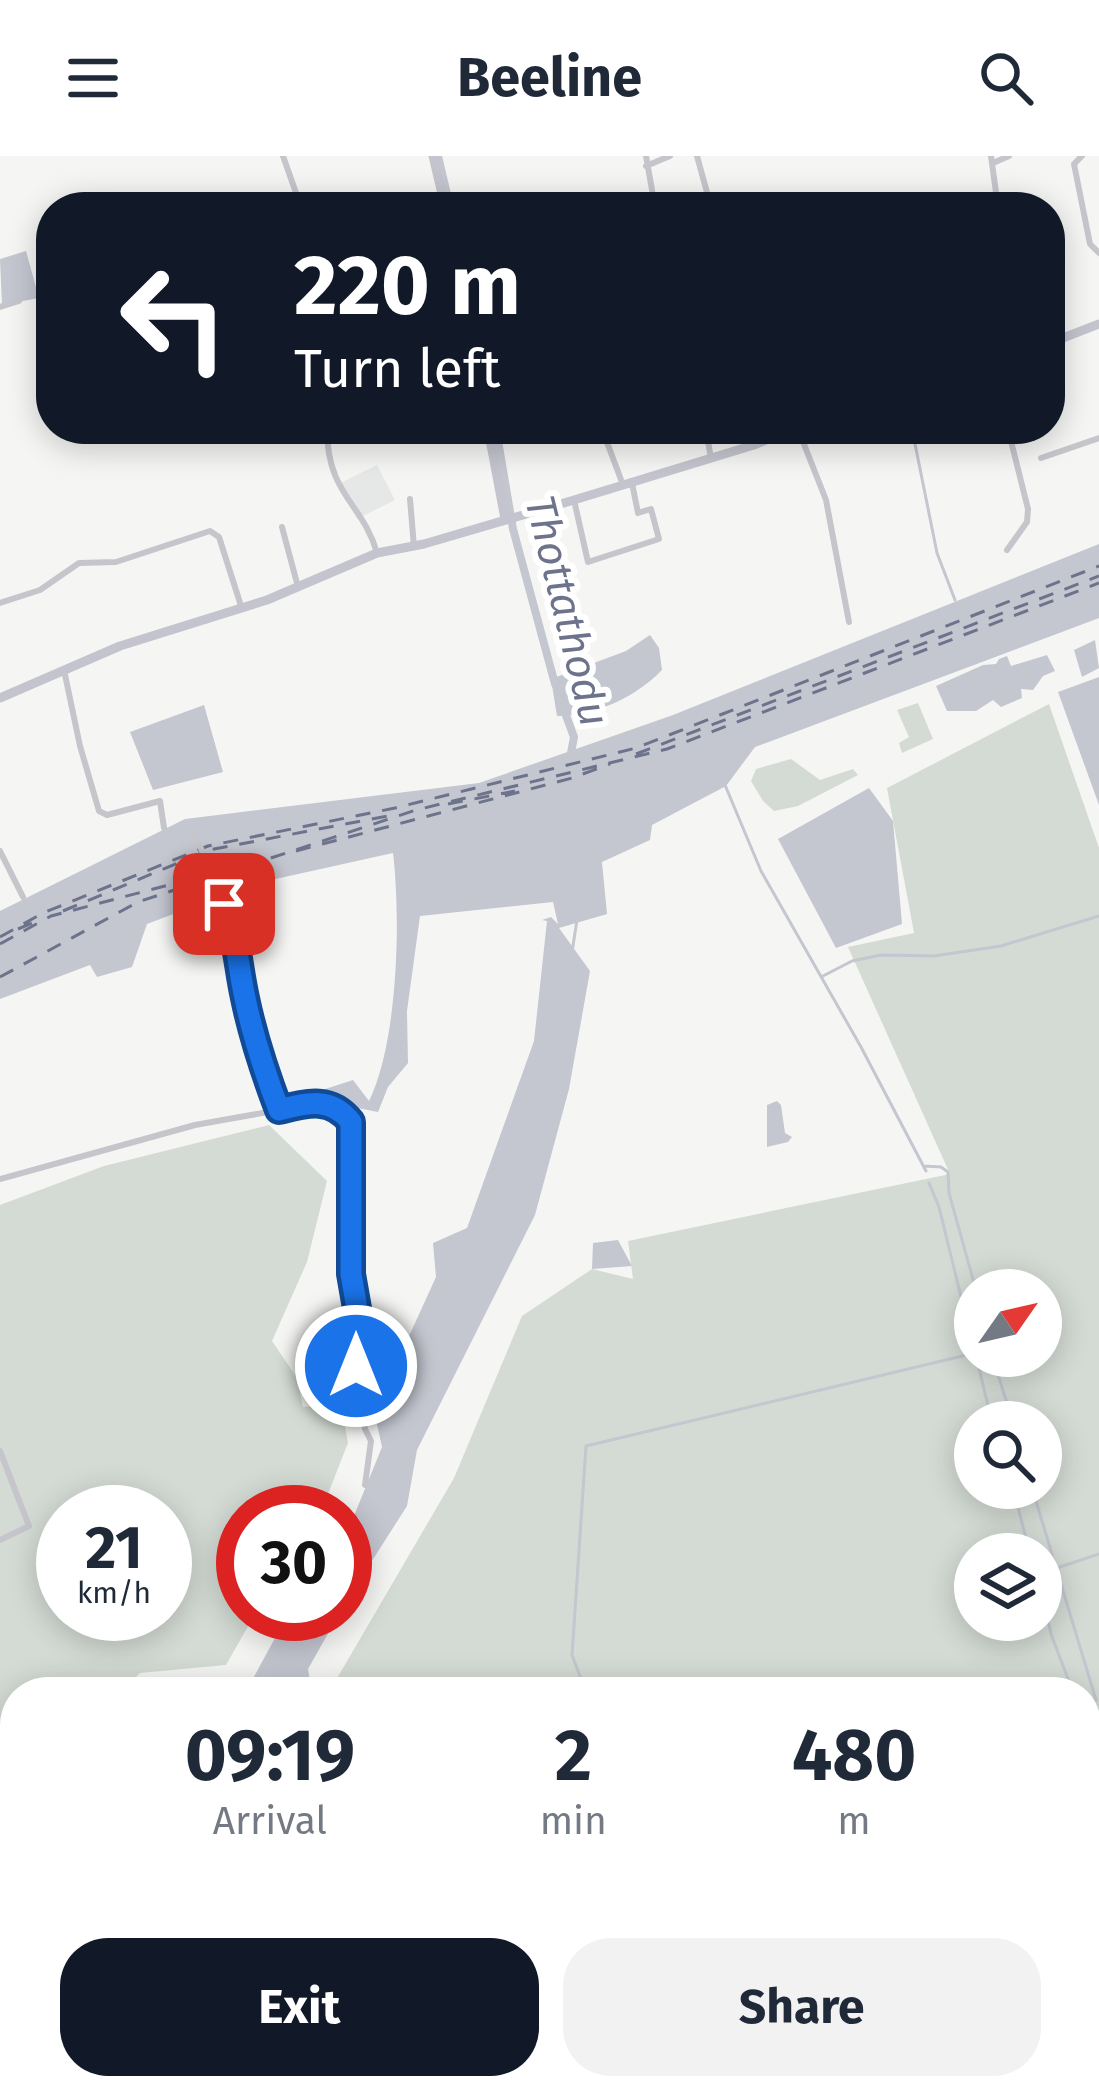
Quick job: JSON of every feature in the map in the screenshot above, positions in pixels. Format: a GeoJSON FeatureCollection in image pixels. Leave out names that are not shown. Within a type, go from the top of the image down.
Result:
{"type":"FeatureCollection","features":[{"type":"Feature","properties":{"kind":"main road"},"geometry":{"type":"LineString","coordinates":[[433,156],[441,192]]}},
{"type":"Feature","properties":{"kind":"main road"},"geometry":{"type":"LineString","coordinates":[[1065,337],[1099,324]]}},
{"type":"Feature","properties":{"kind":"main road"},"geometry":{"type":"LineString","coordinates":[[492,444],[509,518]]}},
{"type":"Feature","properties":{"kind":"main road"},"geometry":{"type":"LineString","coordinates":[[0,698],[120,646],[242,609],[377,553],[414,547],[754,444]]}},
{"type":"Feature","properties":{"kind":"street"},"geometry":{"type":"LineString","coordinates":[[283,156],[296,192]]}},
{"type":"Feature","properties":{"kind":"street"},"geometry":{"type":"LineString","coordinates":[[646,156],[652,192]]}},
{"type":"Feature","properties":{"kind":"street"},"geometry":{"type":"LineString","coordinates":[[646,166],[670,156]]}},
{"type":"Feature","properties":{"kind":"street"},"geometry":{"type":"LineString","coordinates":[[698,156],[707,192]]}},
{"type":"Feature","properties":{"kind":"street"},"geometry":{"type":"LineString","coordinates":[[996,192],[992,160],[1009,156]]}},
{"type":"Feature","properties":{"kind":"street"},"geometry":{"type":"LineString","coordinates":[[1082,156],[1074,164],[1090,244],[1099,253]]}},
{"type":"Feature","properties":{"kind":"street"},"geometry":{"type":"LineString","coordinates":[[0,307],[19,301]]}},
{"type":"Feature","properties":{"kind":"street"},"geometry":{"type":"LineString","coordinates":[[1041,458],[1099,438]]}},
{"type":"Feature","properties":{"kind":"street"},"geometry":{"type":"LineString","coordinates":[[329,444],[334,478],[368,530],[377,553]]}},
{"type":"Feature","properties":{"kind":"street"},"geometry":{"type":"LineString","coordinates":[[574,500],[588,562],[658,538],[651,509],[638,513],[609,444]]}},
{"type":"Feature","properties":{"kind":"street"},"geometry":{"type":"LineString","coordinates":[[708,444],[711,459]]}},
{"type":"Feature","properties":{"kind":"street"},"geometry":{"type":"LineString","coordinates":[[802,444],[826,500],[849,622]]}},
{"type":"Feature","properties":{"kind":"street"},"geometry":{"type":"LineString","coordinates":[[1007,550],[1027,522],[1028,508],[1012,444]]}},
{"type":"Feature","properties":{"kind":"street"},"geometry":{"type":"LineString","coordinates":[[410,499],[414,547]]}},
{"type":"Feature","properties":{"kind":"street"},"geometry":{"type":"LineString","coordinates":[[282,527],[298,587]]}},
{"type":"Feature","properties":{"kind":"street"},"geometry":{"type":"LineString","coordinates":[[0,603],[40,590],[79,563],[116,562],[210,532],[219,537],[242,609]]}},
{"type":"Feature","properties":{"kind":"street"},"geometry":{"type":"LineString","coordinates":[[64,670],[99,811],[107,815],[160,801],[164,828]]}},
{"type":"Feature","properties":{"kind":"street"},"geometry":{"type":"LineString","coordinates":[[193,830],[235,935],[236,958],[259,1052],[279,1110]]}},
{"type":"Feature","properties":{"kind":"street"},"geometry":{"type":"LineString","coordinates":[[0,851],[23,897]]}},
{"type":"Feature","properties":{"kind":"street"},"geometry":{"type":"LineString","coordinates":[[0,1179],[141,1139],[279,1110],[324,1102],[344,1112],[351,1122],[351,1274],[362,1337],[356,1366],[372,1454],[365,1485]]}},
{"type":"Feature","properties":{"kind":"street"},"geometry":{"type":"LineString","coordinates":[[0,1451],[29,1526],[0,1540]]}},
{"type":"Feature","properties":{"kind":"shaded area"},"geometry":{"type":"Polygon","coordinates":[[[26,251],[36,299],[2,305],[0,259],[26,251]]]}},
{"type":"Feature","properties":{"kind":"shaded area"},"geometry":{"type":"Polygon","coordinates":[[[377,465],[395,500],[357,519],[340,483],[377,465]]]}},
{"type":"Feature","properties":{"kind":"shaded area"},"geometry":{"type":"Polygon","coordinates":[[[1099,544],[1099,618],[755,747],[726,786],[652,825],[650,840],[602,862],[607,914],[559,928],[590,971],[569,1089],[535,1215],[417,1450],[407,1506],[372,1561],[372,1485],[367,1485],[382,1447],[367,1379],[394,1369],[436,1277],[433,1243],[467,1228],[534,1041],[547,921],[542,920],[551,917],[558,924],[553,902],[420,916],[407,1011],[408,1063],[388,1087],[378,1112],[332,1103],[316,1092],[353,1080],[369,1101],[379,1076],[395,980],[393,853],[253,884],[147,924],[132,967],[97,977],[90,965],[0,999],[0,911],[185,819],[479,783],[673,715],[1099,544]]]}},
{"type":"Feature","properties":{"kind":"shaded area"},"geometry":{"type":"Polygon","coordinates":[[[650,635],[659,648],[662,670],[652,680],[600,709],[557,716],[551,679],[626,651],[650,635]]]}},
{"type":"Feature","properties":{"kind":"shaded area"},"geometry":{"type":"Polygon","coordinates":[[[1095,640],[1099,668],[1082,677],[1074,650],[1095,640]]]}},
{"type":"Feature","properties":{"kind":"shaded area"},"geometry":{"type":"Polygon","coordinates":[[[1047,655],[1055,671],[1043,676],[1033,690],[1021,689],[1022,698],[1001,707],[993,700],[976,711],[947,711],[936,686],[1007,656],[1011,666],[1047,655]]]}},
{"type":"Feature","properties":{"kind":"shaded area"},"geometry":{"type":"Polygon","coordinates":[[[1099,677],[1099,805],[1058,692],[1099,677]]]}},
{"type":"Feature","properties":{"kind":"shaded area"},"geometry":{"type":"Polygon","coordinates":[[[918,703],[933,739],[902,753],[899,743],[909,737],[897,710],[918,703]]]}},
{"type":"Feature","properties":{"kind":"shaded area"},"geometry":{"type":"Polygon","coordinates":[[[1049,704],[1099,848],[1099,1677],[338,1677],[359,1641],[372,1641],[372,1618],[454,1478],[522,1316],[592,1269],[633,1279],[628,1241],[950,1174],[848,947],[914,933],[887,788],[1049,704]]]}},
{"type":"Feature","properties":{"kind":"shaded area"},"geometry":{"type":"Polygon","coordinates":[[[204,705],[223,772],[153,790],[130,732],[204,705]]]}},
{"type":"Feature","properties":{"kind":"shaded area"},"geometry":{"type":"Polygon","coordinates":[[[791,759],[820,780],[853,769],[858,775],[798,806],[774,811],[751,781],[756,769],[791,759]]]}},
{"type":"Feature","properties":{"kind":"shaded area"},"geometry":{"type":"Polygon","coordinates":[[[869,788],[893,821],[902,924],[836,948],[778,839],[869,788]]]}},
{"type":"Feature","properties":{"kind":"shaded area"},"geometry":{"type":"Polygon","coordinates":[[[777,1101],[785,1133],[792,1137],[767,1147],[767,1105],[777,1101]]]}},
{"type":"Feature","properties":{"kind":"shaded area"},"geometry":{"type":"Polygon","coordinates":[[[269,1125],[327,1181],[307,1262],[272,1341],[297,1378],[303,1407],[341,1404],[348,1443],[332,1485],[216,1485],[216,1641],[240,1641],[226,1665],[136,1677],[0,1677],[0,1205],[104,1166],[269,1125]]]}},
{"type":"Feature","properties":{"kind":"shaded area"},"geometry":{"type":"Polygon","coordinates":[[[618,1240],[632,1266],[592,1269],[593,1243],[618,1240]]]}},
{"type":"Feature","properties":{"kind":"shaded area"},"geometry":{"type":"Polygon","coordinates":[[[273,1641],[324,1641],[308,1669],[309,1677],[254,1677],[273,1641]]]}},
{"type":"Feature","properties":{"kind":"waterway","name":"Thottathodu"},"geometry":{"type":"LineString","coordinates":[[438,156],[446,192]]}},
{"type":"Feature","properties":{"kind":"waterway","name":"Thottathodu"},"geometry":{"type":"LineString","coordinates":[[499,444],[513,529],[555,684]]}},
{"type":"Feature","properties":{"kind":"waterway"},"geometry":{"type":"LineString","coordinates":[[915,444],[937,553],[955,600]]}},
{"type":"Feature","properties":{"kind":"waterway","name":"Thottathodu"},"geometry":{"type":"LineString","coordinates":[[564,710],[574,737],[571,753]]}},
{"type":"Feature","properties":{"kind":"waterway"},"geometry":{"type":"LineString","coordinates":[[725,785],[761,871],[926,1171]]}},
{"type":"Feature","properties":{"kind":"waterway"},"geometry":{"type":"LineString","coordinates":[[823,976],[852,961],[1001,946],[1099,916]]}},
{"type":"Feature","properties":{"kind":"waterway"},"geometry":{"type":"LineString","coordinates":[[572,952],[577,920]]}},
{"type":"Feature","properties":{"kind":"waterway"},"geometry":{"type":"LineString","coordinates":[[924,1166],[948,1172],[949,1193],[970,1269]]}},
{"type":"Feature","properties":{"kind":"waterway"},"geometry":{"type":"LineString","coordinates":[[929,1183],[954,1269]]}},
{"type":"Feature","properties":{"kind":"waterway"},"geometry":{"type":"LineString","coordinates":[[580,1677],[572,1655],[586,1446],[954,1358]]}},
{"type":"Feature","properties":{"kind":"waterway"},"geometry":{"type":"LineString","coordinates":[[981,1377],[987,1401]]}},
{"type":"Feature","properties":{"kind":"waterway"},"geometry":{"type":"LineString","coordinates":[[999,1377],[1006,1401]]}},
{"type":"Feature","properties":{"kind":"waterway"},"geometry":{"type":"LineString","coordinates":[[1018,1509],[1025,1533]]}},
{"type":"Feature","properties":{"kind":"waterway"},"geometry":{"type":"LineString","coordinates":[[1038,1509],[1089,1677]]}},
{"type":"Feature","properties":{"kind":"waterway"},"geometry":{"type":"LineString","coordinates":[[1062,1566],[1099,1554]]}},
{"type":"Feature","properties":{"kind":"waterway"},"geometry":{"type":"LineString","coordinates":[[1054,1641],[1067,1677]]}},
{"type":"Feature","properties":{"kind":"ferry route"},"geometry":{"type":"LineString","coordinates":[[0,937],[43,913],[208,846],[395,808],[636,748],[1099,566]]}},
{"type":"Feature","properties":{"kind":"ferry route"},"geometry":{"type":"LineString","coordinates":[[636,754],[1099,576]]}},
{"type":"Feature","properties":{"kind":"ferry route"},"geometry":{"type":"LineString","coordinates":[[0,977],[138,902],[416,810],[667,749],[1099,583]]}},
{"type":"Feature","properties":{"kind":"ferry route"},"geometry":{"type":"LineString","coordinates":[[296,851],[610,764]]}},
{"type":"Feature","properties":{"kind":"ferry route"},"geometry":{"type":"LineString","coordinates":[[448,804],[515,791]]}},
{"type":"Feature","properties":{"kind":"ferry route"},"geometry":{"type":"LineString","coordinates":[[63,911],[209,850],[398,814]]}},
{"type":"Feature","properties":{"kind":"ferry route"},"geometry":{"type":"LineString","coordinates":[[0,944],[51,916],[252,863]]}},
{"type":"Feature","properties":{"kind":"ferry route"},"geometry":{"type":"LineString","coordinates":[[208,881],[223,903]]}},
{"type":"Feature","properties":{"kind":"ferry route"},"geometry":{"type":"LineString","coordinates":[[18,929],[37,921]]}},
{"type":"Feature","properties":{"kind":"route"},"geometry":{"type":"LineString","coordinates":[[224,904],[264,1070],[279,1110],[324,1102],[344,1112],[351,1122],[351,1274],[362,1337],[356,1366]]}}]}
